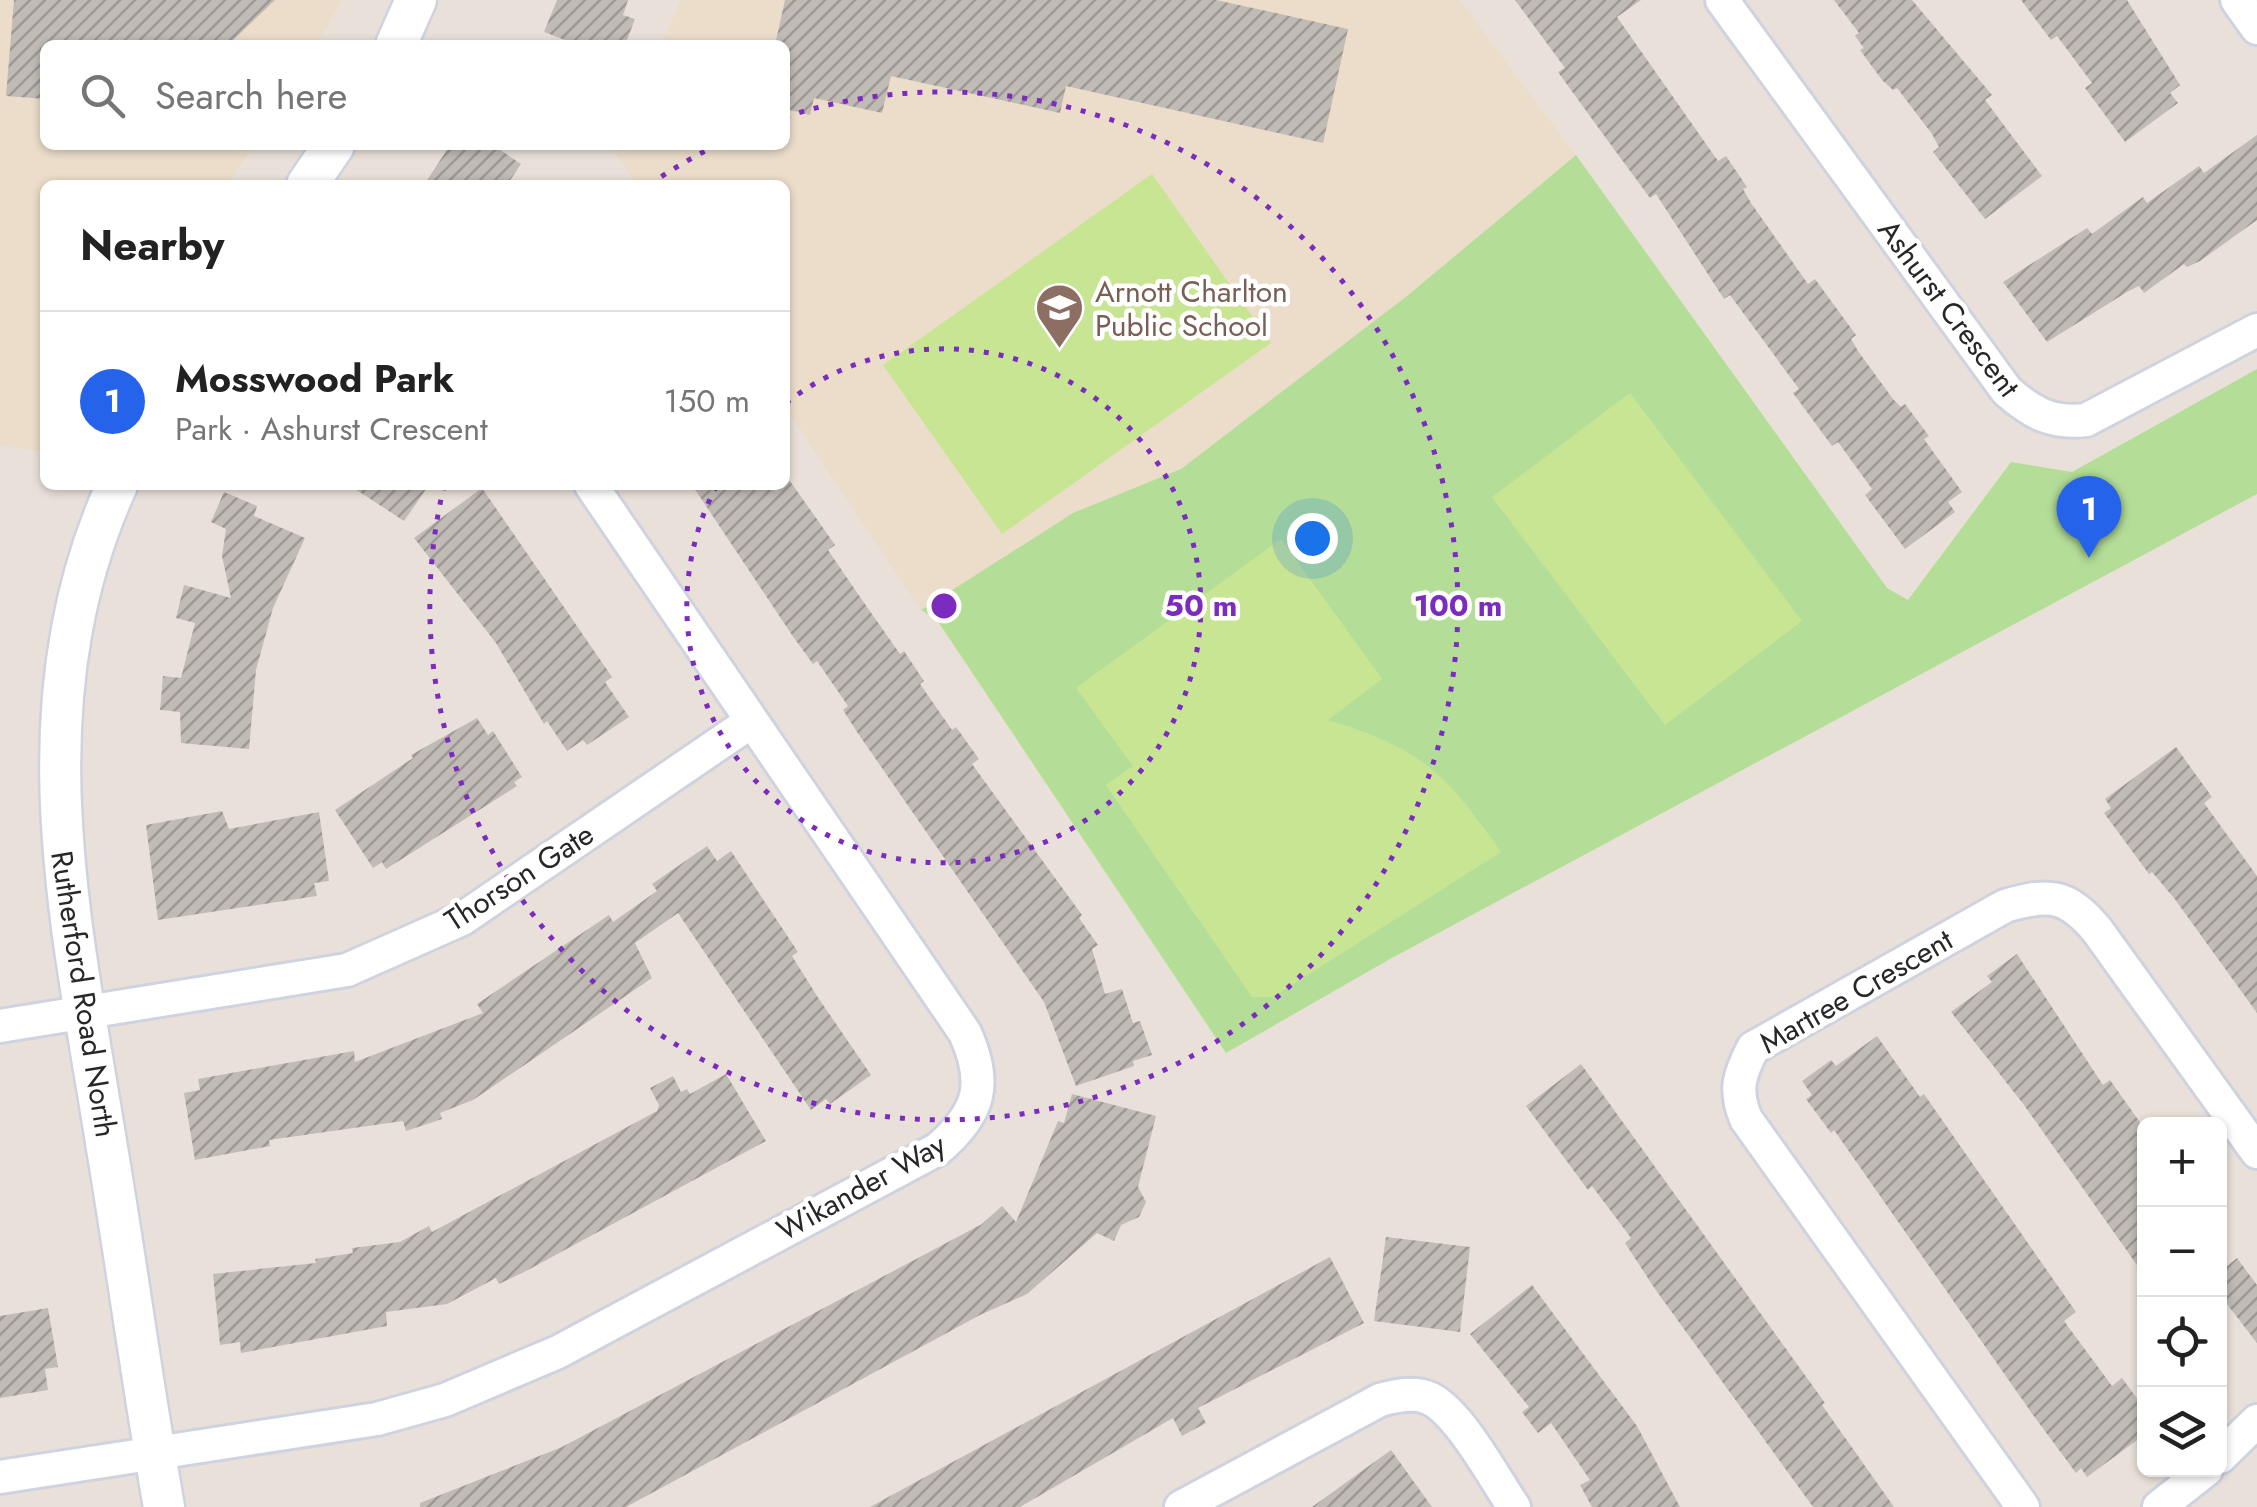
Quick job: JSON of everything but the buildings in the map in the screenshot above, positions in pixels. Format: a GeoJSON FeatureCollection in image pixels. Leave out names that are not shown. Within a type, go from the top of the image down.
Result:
{"type":"FeatureCollection","features":[{"type":"Feature","properties":{"kind":"street"},"geometry":{"type":"LineString","coordinates":[[398,40],[416,0]]}},
{"type":"Feature","properties":{"kind":"street","name":"Ashurst Crescent"},"geometry":{"type":"LineString","coordinates":[[1722,0],[2007,391],[2024,407],[2064,423],[2086,420],[2257,330]]}},
{"type":"Feature","properties":{"kind":"street"},"geometry":{"type":"LineString","coordinates":[[2237,0],[2257,28]]}},
{"type":"Feature","properties":{"kind":"street"},"geometry":{"type":"LineString","coordinates":[[310,180],[331,150]]}},
{"type":"Feature","properties":{"kind":"street","name":"Rutherford Road North"},"geometry":{"type":"LineString","coordinates":[[115,490],[80,590],[59,710],[61,842],[164,1507]]}},
{"type":"Feature","properties":{"kind":"street","name":"Wikander Way"},"geometry":{"type":"LineString","coordinates":[[0,1477],[378,1419],[501,1378],[938,1148],[962,1128],[976,1103],[979,1080],[965,1034],[594,490]]}},
{"type":"Feature","properties":{"kind":"street","name":"Thorson Gate"},"geometry":{"type":"LineString","coordinates":[[0,1026],[347,970],[462,918],[752,721]]}},
{"type":"Feature","properties":{"kind":"street","name":"Martree Crescent"},"geometry":{"type":"LineString","coordinates":[[2023,1507],[1746,1119],[1737,1098],[1738,1076],[1753,1048],[2005,906],[2034,898],[2058,898],[2078,907],[2097,930],[2257,1152]]}},
{"type":"Feature","properties":{"kind":"street"},"geometry":{"type":"LineString","coordinates":[[1181,1507],[1380,1400],[1401,1394],[1427,1397],[1448,1412],[1514,1507]]}},
{"type":"Feature","properties":{"kind":"street"},"geometry":{"type":"LineString","coordinates":[[2227,1450],[2257,1421]]}},
{"type":"Feature","properties":{"kind":"street"},"geometry":{"type":"LineString","coordinates":[[2160,1507],[2197,1477]]}},
{"type":"Feature","properties":{"kind":"shaded area"},"geometry":{"type":"Polygon","coordinates":[[[0,0],[343,0],[318,40],[40,40],[40,150],[250,150],[231,180],[40,180],[40,451],[0,445],[0,0]]]}},
{"type":"Feature","properties":{"kind":"shaded area","name":"Arnott Charlton Public School"},"geometry":{"type":"Polygon","coordinates":[[[681,0],[1460,0],[1576,155],[1407,296],[1181,469],[1073,513],[921,610],[790,414],[790,180],[634,180],[614,150],[790,150],[790,40],[662,40],[681,0]]]}},
{"type":"Feature","properties":{"kind":"green space"},"geometry":{"type":"Polygon","coordinates":[[[1576,155],[1887,588],[1908,600],[2011,462],[2072,472],[2257,369],[2257,494],[1390,959],[1226,1053],[937,620],[921,610],[1073,513],[1181,469],[1407,296],[1576,155]]]}},
{"type":"Feature","properties":{"kind":"green space"},"geometry":{"type":"Polygon","coordinates":[[[1152,174],[1271,343],[1002,534],[883,365],[1152,174]]]}},
{"type":"Feature","properties":{"kind":"green space"},"geometry":{"type":"Polygon","coordinates":[[[1630,393],[1802,621],[1665,725],[1492,497],[1630,393]]]}},
{"type":"Feature","properties":{"kind":"green space"},"geometry":{"type":"Polygon","coordinates":[[[1281,539],[1382,679],[1328,720],[1387,742],[1429,767],[1464,802],[1501,852],[1273,997],[1252,997],[1106,785],[1133,766],[1076,688],[1281,539]]]}},
{"type":"Feature","properties":{"kind":"place","name":"Arnott Charlton Public School"},"geometry":{"type":"Point","coordinates":[1060,350]}},
{"type":"Feature","properties":{"kind":"place","name":"Mosswood Park"},"geometry":{"type":"Point","coordinates":[2089,558]}}]}
